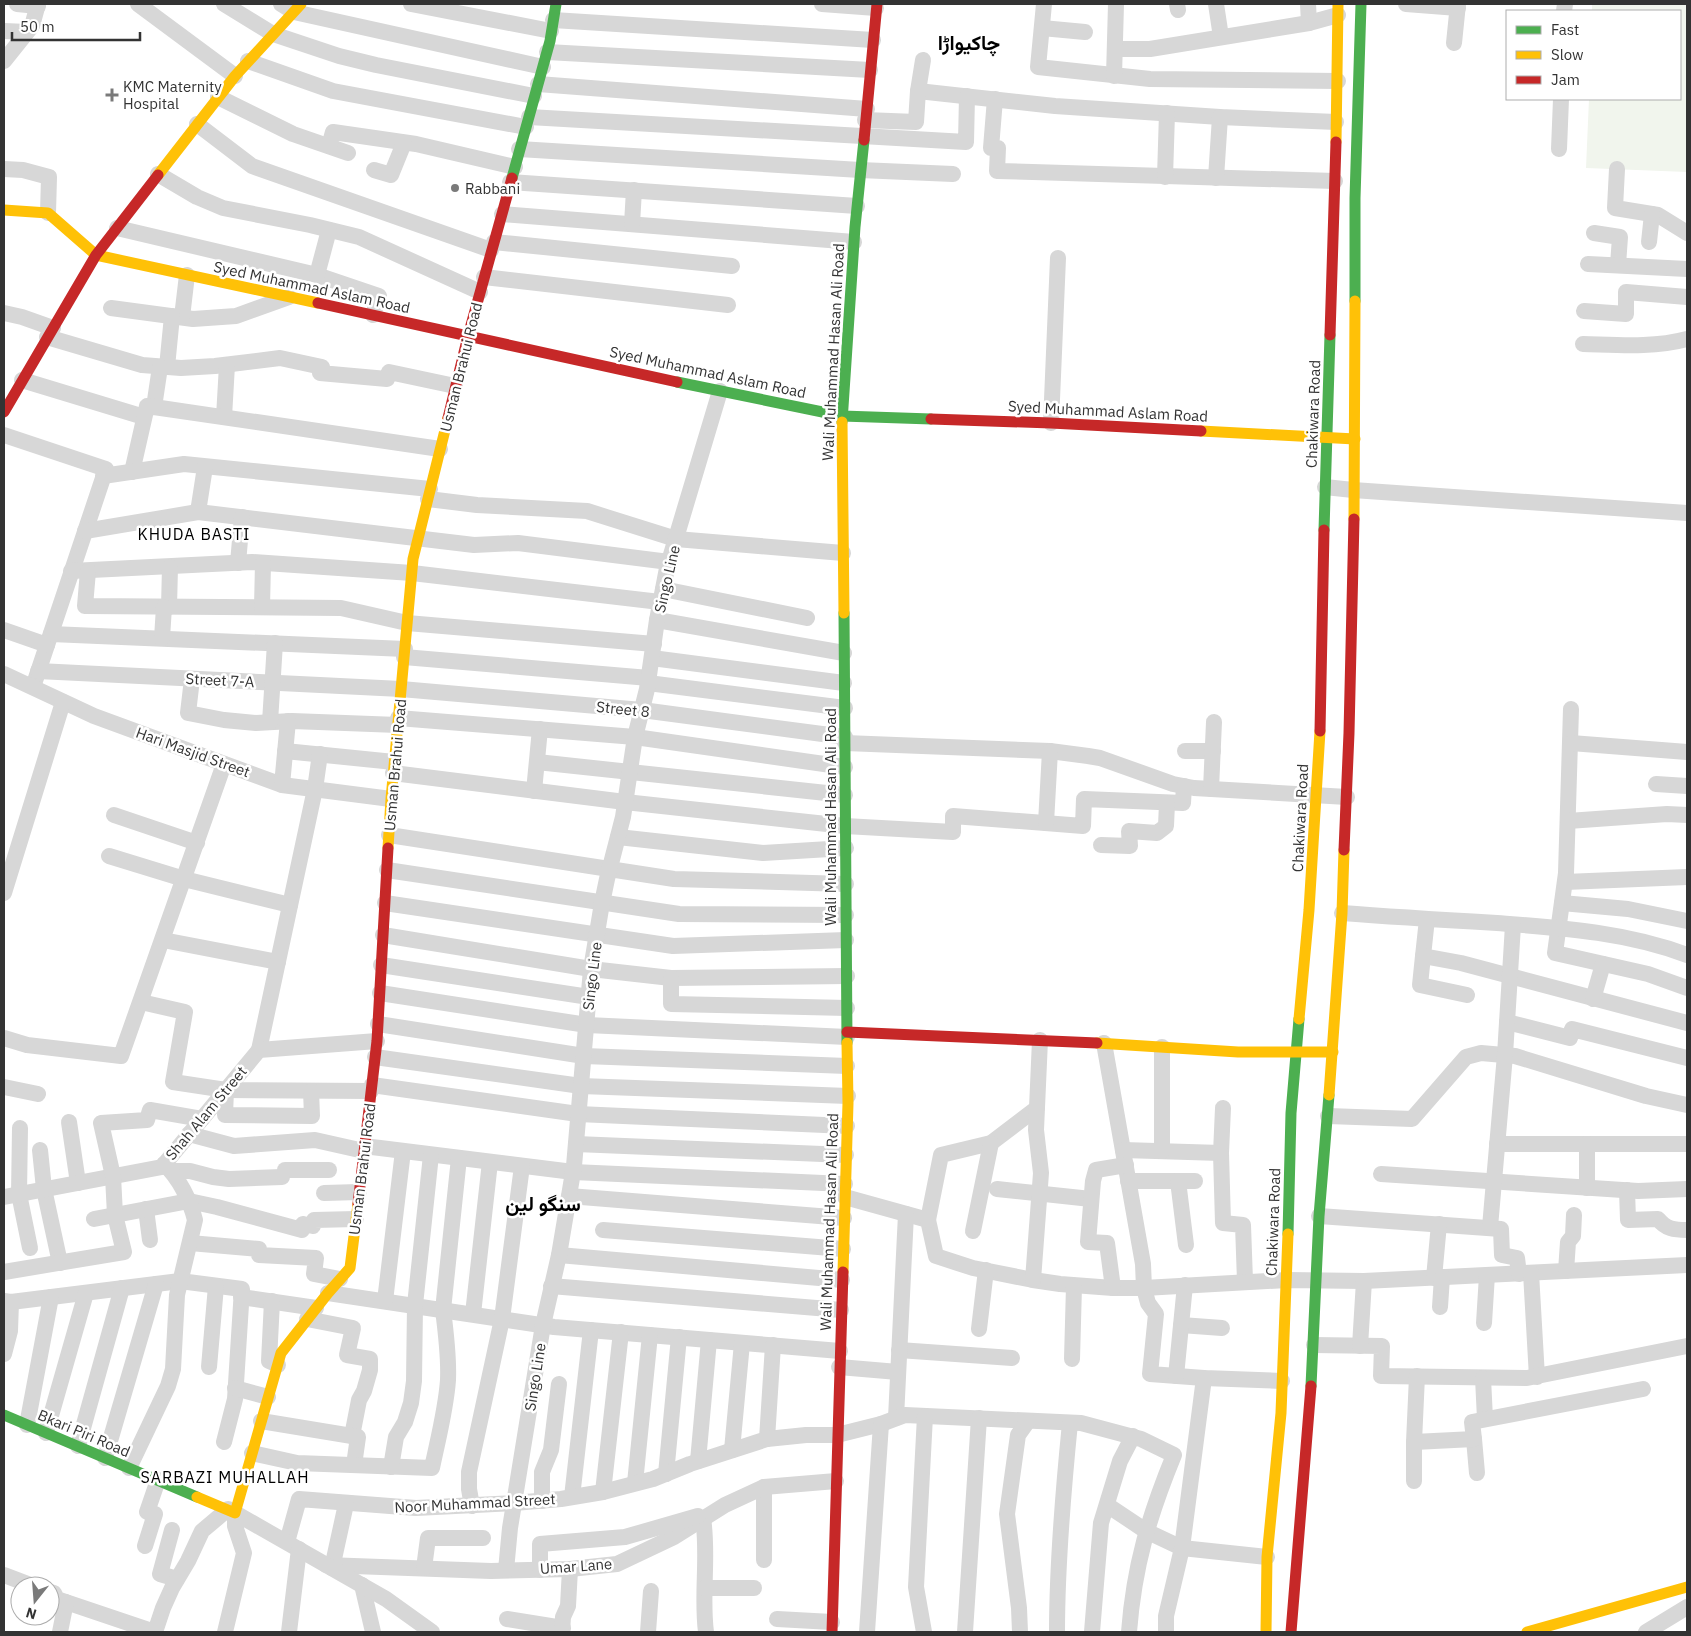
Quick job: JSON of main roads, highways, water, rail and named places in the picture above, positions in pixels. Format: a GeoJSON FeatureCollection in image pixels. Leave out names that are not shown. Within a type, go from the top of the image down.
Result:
{"type":"FeatureCollection","features":[{"type":"Feature","properties":{"kind":"place","name":"KMC Maternity Hospital"},"geometry":{"type":"Point","coordinates":[112,95]}},
{"type":"Feature","properties":{"kind":"place","name":"Rabbani"},"geometry":{"type":"Point","coordinates":[455,188]}},
{"type":"Feature","properties":{"kind":"district","name":"چاکیواڑا"},"geometry":{"type":"Point","coordinates":[969,42]}},
{"type":"Feature","properties":{"kind":"district","name":"KHUDA BASTI"},"geometry":{"type":"Point","coordinates":[194,534]}},
{"type":"Feature","properties":{"kind":"district","name":"سنگو لین"},"geometry":{"type":"Point","coordinates":[543,1203]}},
{"type":"Feature","properties":{"kind":"district","name":"SARBAZI MUHALLAH"},"geometry":{"type":"Point","coordinates":[225,1477]}}]}
